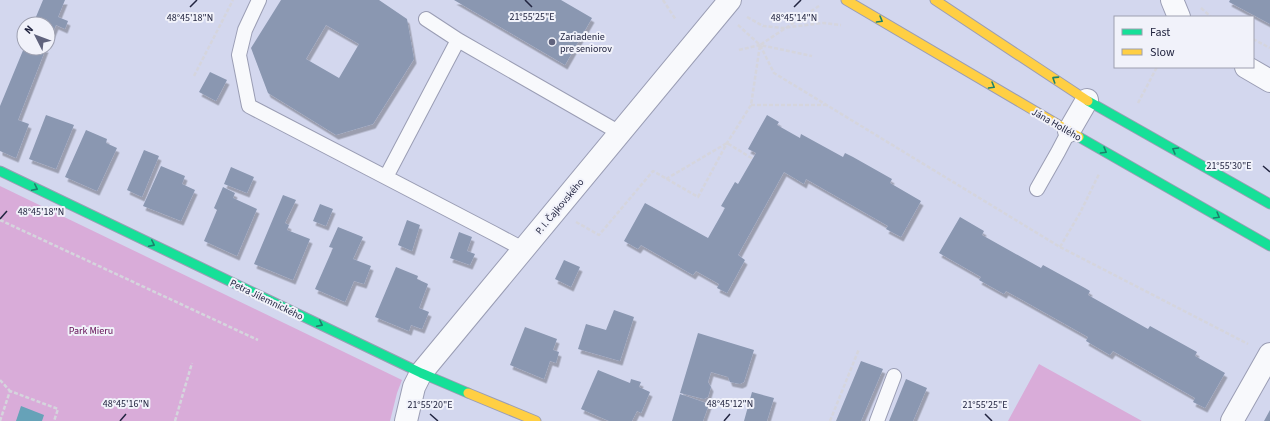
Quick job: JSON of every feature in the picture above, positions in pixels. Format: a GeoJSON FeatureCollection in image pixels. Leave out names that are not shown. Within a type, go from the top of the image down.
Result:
{"type":"FeatureCollection","features":[{"type":"Feature","properties":{"kind":"street","name":"Jána Hollého"},"geometry":{"type":"LineString","coordinates":[[846,0],[1069,131],[1270,246]]}},
{"type":"Feature","properties":{"kind":"street"},"geometry":{"type":"LineString","coordinates":[[935,0],[1087,100],[1270,204]]}},
{"type":"Feature","properties":{"kind":"street"},"geometry":{"type":"LineString","coordinates":[[1172,0],[1179,16]]}},
{"type":"Feature","properties":{"kind":"street","name":"P. I. Čajkovského"},"geometry":{"type":"LineString","coordinates":[[406,421],[414,388],[421,373],[620,133],[731,8]]}},
{"type":"Feature","properties":{"kind":"street"},"geometry":{"type":"LineString","coordinates":[[1248,68],[1270,81]]}},
{"type":"Feature","properties":{"kind":"street"},"geometry":{"type":"LineString","coordinates":[[1069,131],[1087,100]]}},
{"type":"Feature","properties":{"kind":"street","name":"Petra Jilemnického"},"geometry":{"type":"LineString","coordinates":[[0,171],[421,373],[536,421]]}},
{"type":"Feature","properties":{"kind":"street"},"geometry":{"type":"LineString","coordinates":[[1232,421],[1270,354]]}},
{"type":"Feature","properties":{"kind":"lane"},"geometry":{"type":"LineString","coordinates":[[259,0],[245,30],[239,55],[249,106],[523,249]]}},
{"type":"Feature","properties":{"kind":"lane"},"geometry":{"type":"LineString","coordinates":[[426,19],[458,40],[620,133]]}},
{"type":"Feature","properties":{"kind":"lane"},"geometry":{"type":"LineString","coordinates":[[386,177],[458,40]]}},
{"type":"Feature","properties":{"kind":"lane"},"geometry":{"type":"LineString","coordinates":[[1037,189],[1069,131]]}},
{"type":"Feature","properties":{"kind":"lane"},"geometry":{"type":"LineString","coordinates":[[876,421],[894,376]]}},
{"type":"Feature","properties":{"kind":"path"},"geometry":{"type":"LineString","coordinates":[[194,76],[233,0]]}},
{"type":"Feature","properties":{"kind":"path"},"geometry":{"type":"LineString","coordinates":[[663,0],[676,20]]}},
{"type":"Feature","properties":{"kind":"path"},"geometry":{"type":"LineString","coordinates":[[1200,5],[1202,10],[1210,16]]}},
{"type":"Feature","properties":{"kind":"path"},"geometry":{"type":"LineString","coordinates":[[739,50],[760,45],[783,28],[819,6]]}},
{"type":"Feature","properties":{"kind":"path"},"geometry":{"type":"LineString","coordinates":[[731,8],[763,26],[783,28],[823,23],[844,26]]}},
{"type":"Feature","properties":{"kind":"path"},"geometry":{"type":"LineString","coordinates":[[731,8],[760,45],[774,73],[1060,247],[1270,354]]}},
{"type":"Feature","properties":{"kind":"path"},"geometry":{"type":"LineString","coordinates":[[1254,40],[1270,48]]}},
{"type":"Feature","properties":{"kind":"path"},"geometry":{"type":"LineString","coordinates":[[760,45],[812,56]]}},
{"type":"Feature","properties":{"kind":"path"},"geometry":{"type":"LineString","coordinates":[[574,220],[599,235],[652,171],[698,196],[727,143],[751,106],[760,45]]}},
{"type":"Feature","properties":{"kind":"path"},"geometry":{"type":"LineString","coordinates":[[1137,104],[1156,68]]}},
{"type":"Feature","properties":{"kind":"path"},"geometry":{"type":"LineString","coordinates":[[751,106],[828,105]]}},
{"type":"Feature","properties":{"kind":"path"},"geometry":{"type":"LineString","coordinates":[[727,143],[753,159]]}},
{"type":"Feature","properties":{"kind":"path"},"geometry":{"type":"LineString","coordinates":[[666,179],[727,143]]}},
{"type":"Feature","properties":{"kind":"path"},"geometry":{"type":"LineString","coordinates":[[1060,247],[1080,213],[1100,170]]}},
{"type":"Feature","properties":{"kind":"path"},"geometry":{"type":"LineString","coordinates":[[1098,174],[1105,178]]}},
{"type":"Feature","properties":{"kind":"path"},"geometry":{"type":"LineString","coordinates":[[0,220],[13,228],[258,340]]}},
{"type":"Feature","properties":{"kind":"path"},"geometry":{"type":"LineString","coordinates":[[830,421],[859,349]]}},
{"type":"Feature","properties":{"kind":"path"},"geometry":{"type":"LineString","coordinates":[[175,421],[192,363]]}},
{"type":"Feature","properties":{"kind":"path"},"geometry":{"type":"LineString","coordinates":[[0,380],[10,391],[58,409],[54,421]]}},
{"type":"Feature","properties":{"kind":"path"},"geometry":{"type":"LineString","coordinates":[[0,421],[10,391]]}},
{"type":"Feature","properties":{"kind":"green space","name":"Park Mieru"},"geometry":{"type":"Polygon","coordinates":[[[0,186],[402,380],[390,421],[0,421],[0,186]]]}},
{"type":"Feature","properties":{"kind":"green space"},"geometry":{"type":"Polygon","coordinates":[[[1039,364],[1142,421],[1008,421],[1039,364]]]}},
{"type":"Feature","properties":{"kind":"water"},"geometry":{"type":"Polygon","coordinates":[[[21,406],[44,415],[42,421],[16,421],[21,406]]]}},
{"type":"Feature","properties":{"kind":"building"},"geometry":{"type":"Polygon","coordinates":[[[43,0],[65,0],[58,17],[68,21],[65,29],[56,25],[56,16],[36,16],[43,0]]]}},
{"type":"Feature","properties":{"kind":"building"},"geometry":{"type":"Polygon","coordinates":[[[281,0],[379,0],[407,19],[414,59],[373,124],[336,135],[268,93],[251,48],[281,0]],[[326,25],[306,59],[339,78],[359,44],[326,25]]]}},
{"type":"Feature","properties":{"kind":"building","name":"Zariadenie pre seniorov"},"geometry":{"type":"Polygon","coordinates":[[[454,0],[561,0],[592,18],[565,65],[454,0]]]}},
{"type":"Feature","properties":{"kind":"building"},"geometry":{"type":"Polygon","coordinates":[[[1230,0],[1270,0],[1270,24],[1229,2],[1230,0]]]}},
{"type":"Feature","properties":{"kind":"building"},"geometry":{"type":"Polygon","coordinates":[[[21,56],[43,56],[18,120],[29,124],[16,158],[0,151],[0,106],[21,56]]]}},
{"type":"Feature","properties":{"kind":"building"},"geometry":{"type":"Polygon","coordinates":[[[210,72],[227,80],[216,101],[199,92],[210,72]]]}},
{"type":"Feature","properties":{"kind":"building"},"geometry":{"type":"Polygon","coordinates":[[[46,115],[74,125],[56,169],[29,159],[46,115]]]}},
{"type":"Feature","properties":{"kind":"building"},"geometry":{"type":"Polygon","coordinates":[[[767,115],[779,122],[777,125],[800,138],[801,134],[843,157],[845,153],[853,157],[892,179],[890,183],[921,201],[901,237],[886,229],[888,226],[806,179],[804,184],[784,172],[738,255],[745,260],[727,293],[717,288],[719,284],[696,271],[693,275],[641,245],[638,249],[624,241],[645,203],[708,238],[725,208],[721,206],[735,182],[738,184],[756,153],[748,149],[767,115]]]}},
{"type":"Feature","properties":{"kind":"building"},"geometry":{"type":"Polygon","coordinates":[[[86,130],[107,139],[106,143],[117,148],[97,191],[65,177],[86,130]]]}},
{"type":"Feature","properties":{"kind":"building"},"geometry":{"type":"Polygon","coordinates":[[[144,150],[159,156],[142,197],[127,190],[144,150]]]}},
{"type":"Feature","properties":{"kind":"building"},"geometry":{"type":"Polygon","coordinates":[[[161,166],[185,176],[182,184],[195,190],[181,221],[143,206],[161,166]]]}},
{"type":"Feature","properties":{"kind":"building"},"geometry":{"type":"Polygon","coordinates":[[[231,167],[254,177],[247,193],[224,184],[231,167]]]}},
{"type":"Feature","properties":{"kind":"building"},"geometry":{"type":"Polygon","coordinates":[[[223,187],[235,193],[233,198],[257,209],[237,256],[204,241],[217,210],[214,208],[223,187]]]}},
{"type":"Feature","properties":{"kind":"building"},"geometry":{"type":"Polygon","coordinates":[[[283,195],[296,200],[285,223],[289,225],[287,230],[310,239],[293,280],[254,264],[283,195]]]}},
{"type":"Feature","properties":{"kind":"building"},"geometry":{"type":"Polygon","coordinates":[[[320,204],[333,209],[326,226],[313,221],[320,204]]]}},
{"type":"Feature","properties":{"kind":"building"},"geometry":{"type":"Polygon","coordinates":[[[960,217],[984,231],[982,235],[1041,268],[1043,265],[1085,288],[1090,291],[1088,295],[1148,329],[1150,326],[1197,352],[1195,356],[1225,373],[1205,408],[1193,402],[1195,398],[1113,351],[1110,355],[1086,341],[1088,337],[1006,291],[1004,294],[979,280],[981,277],[939,253],[960,217]]]}},
{"type":"Feature","properties":{"kind":"building"},"geometry":{"type":"Polygon","coordinates":[[[407,220],[420,225],[412,251],[398,245],[407,220]]]}},
{"type":"Feature","properties":{"kind":"building"},"geometry":{"type":"Polygon","coordinates":[[[338,227],[363,237],[353,259],[371,266],[364,284],[354,281],[345,302],[315,289],[333,248],[329,247],[338,227]]]}},
{"type":"Feature","properties":{"kind":"building"},"geometry":{"type":"Polygon","coordinates":[[[459,232],[472,237],[467,251],[475,254],[470,265],[450,258],[459,232]]]}},
{"type":"Feature","properties":{"kind":"building"},"geometry":{"type":"Polygon","coordinates":[[[564,260],[580,267],[571,287],[555,279],[564,260]]]}},
{"type":"Feature","properties":{"kind":"building"},"geometry":{"type":"Polygon","coordinates":[[[396,267],[418,276],[417,279],[428,284],[419,308],[429,312],[422,329],[411,325],[409,331],[375,317],[396,267]]]}},
{"type":"Feature","properties":{"kind":"building"},"geometry":{"type":"Polygon","coordinates":[[[614,310],[634,317],[620,361],[578,349],[586,324],[606,330],[614,310]]]}},
{"type":"Feature","properties":{"kind":"building"},"geometry":{"type":"Polygon","coordinates":[[[525,327],[557,339],[553,350],[559,352],[556,363],[550,361],[544,379],[510,365],[525,327]]]}},
{"type":"Feature","properties":{"kind":"building"},"geometry":{"type":"Polygon","coordinates":[[[698,333],[754,350],[744,382],[740,384],[730,382],[728,377],[711,372],[708,382],[711,387],[708,397],[704,399],[680,393],[698,333]]]}},
{"type":"Feature","properties":{"kind":"building"},"geometry":{"type":"Polygon","coordinates":[[[861,361],[883,369],[861,421],[836,421],[861,361]]]}},
{"type":"Feature","properties":{"kind":"building"},"geometry":{"type":"Polygon","coordinates":[[[598,370],[630,383],[631,379],[641,382],[639,387],[650,392],[641,413],[637,411],[632,421],[609,421],[581,409],[598,370]]]}},
{"type":"Feature","properties":{"kind":"building"},"geometry":{"type":"Polygon","coordinates":[[[906,379],[927,388],[913,421],[889,421],[906,379]]]}},
{"type":"Feature","properties":{"kind":"building"},"geometry":{"type":"Polygon","coordinates":[[[752,392],[774,398],[767,421],[744,421],[752,392]]]}},
{"type":"Feature","properties":{"kind":"building"},"geometry":{"type":"Polygon","coordinates":[[[680,394],[709,404],[703,421],[672,421],[680,394]]]}},
{"type":"Feature","properties":{"kind":"building"},"geometry":{"type":"Polygon","coordinates":[[[1270,410],[1270,421],[1264,421],[1270,410]]]}},
{"type":"Feature","properties":{"kind":"traffic: fast"},"geometry":{"type":"LineString","coordinates":[[1088,101],[1270,204]]}},
{"type":"Feature","properties":{"kind":"traffic: fast"},"geometry":{"type":"LineString","coordinates":[[1079,137],[1270,246]]}},
{"type":"Feature","properties":{"kind":"traffic: fast"},"geometry":{"type":"LineString","coordinates":[[0,171],[421,373],[468,393]]}},
{"type":"Feature","properties":{"kind":"traffic: slow"},"geometry":{"type":"LineString","coordinates":[[846,0],[1079,137]]}},
{"type":"Feature","properties":{"kind":"traffic: slow"},"geometry":{"type":"LineString","coordinates":[[935,0],[1088,101]]}},
{"type":"Feature","properties":{"kind":"traffic: slow"},"geometry":{"type":"LineString","coordinates":[[468,393],[536,421]]}},
{"type":"Feature","properties":{"kind":"place","name":"Zariadenie pre seniorov"},"geometry":{"type":"Point","coordinates":[552,42]}}]}
